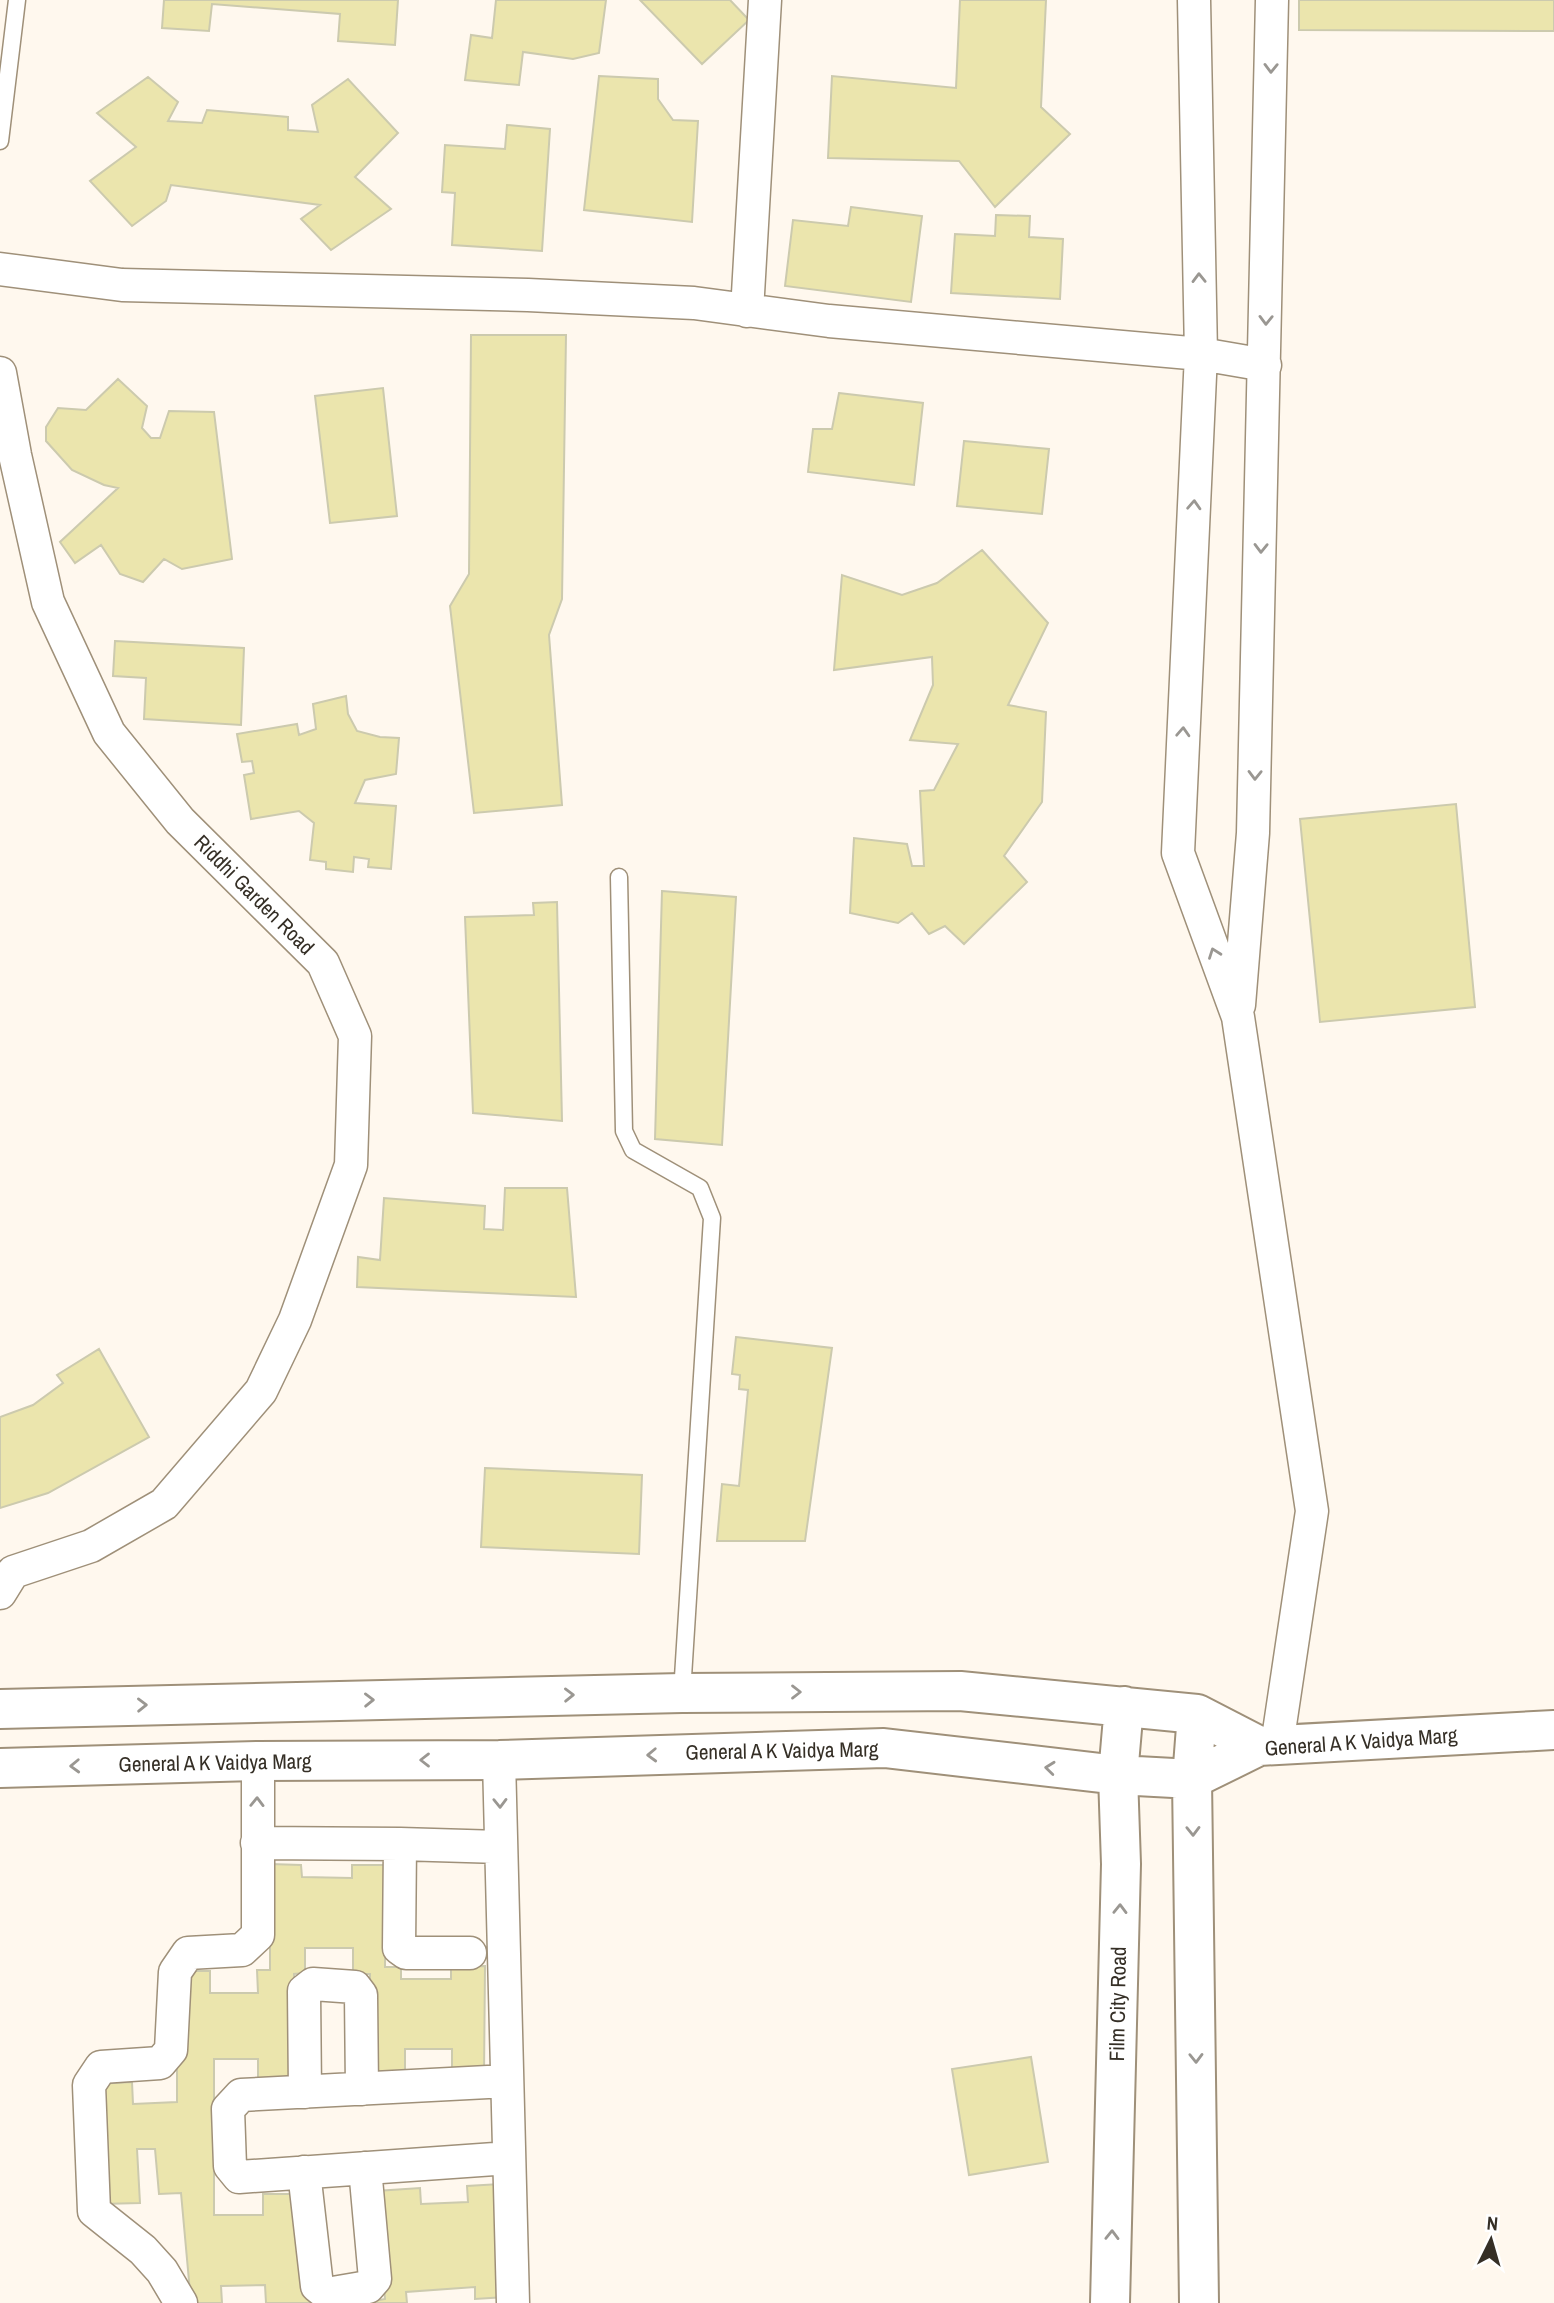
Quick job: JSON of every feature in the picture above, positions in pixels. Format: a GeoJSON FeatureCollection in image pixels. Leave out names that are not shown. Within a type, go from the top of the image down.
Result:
{"type":"FeatureCollection","features":[{"type":"Feature","properties":{"kind":"main road"},"geometry":{"type":"LineString","coordinates":[[0,1709],[682,1693],[960,1691],[1197,1714],[1268,1745]]}},
{"type":"Feature","properties":{"kind":"main road","name":"Film City Road"},"geometry":{"type":"LineString","coordinates":[[1110,2303],[1121,1864],[1118,1775],[1124,1706]]}},
{"type":"Feature","properties":{"kind":"main road"},"geometry":{"type":"LineString","coordinates":[[1197,1714],[1192,1779],[1199,2303]]}},
{"type":"Feature","properties":{"kind":"main road","name":"General A K Vaidya Marg"},"geometry":{"type":"LineString","coordinates":[[0,1769],[258,1761],[499,1760],[884,1748],[996,1763],[1192,1779],[1268,1745],[1554,1730]]}},
{"type":"Feature","properties":{"kind":"street"},"geometry":{"type":"LineString","coordinates":[[747,311],[765,0]]}},
{"type":"Feature","properties":{"kind":"street"},"geometry":{"type":"LineString","coordinates":[[1194,0],[1200,354],[1178,853],[1238,1017],[1312,1511],[1268,1745]]}},
{"type":"Feature","properties":{"kind":"street"},"geometry":{"type":"LineString","coordinates":[[1238,1017],[1253,833],[1272,0]]}},
{"type":"Feature","properties":{"kind":"street"},"geometry":{"type":"LineString","coordinates":[[0,269],[122,285],[528,295],[694,303],[829,321],[1200,354],[1265,365]]}},
{"type":"Feature","properties":{"kind":"street","name":"Riddhi Garden Road"},"geometry":{"type":"LineString","coordinates":[[0,373],[15,455],[48,602],[109,733],[180,821],[323,963],[355,1036],[351,1165],[295,1320],[261,1391],[164,1504],[91,1546],[13,1572],[0,1593]]}},
{"type":"Feature","properties":{"kind":"street"},"geometry":{"type":"LineString","coordinates":[[499,1760],[513,2303]]}},
{"type":"Feature","properties":{"kind":"street"},"geometry":{"type":"LineString","coordinates":[[181,2303],[162,2271],[143,2250],[94,2211],[89,2085],[101,2067],[160,2063],[171,2050],[175,1972],[188,1953],[242,1950],[258,1935],[258,1761]]}},
{"type":"Feature","properties":{"kind":"street"},"geometry":{"type":"LineString","coordinates":[[257,1843],[500,1847]]}},
{"type":"Feature","properties":{"kind":"street"},"geometry":{"type":"LineString","coordinates":[[400,1844],[399,1948],[406,1953],[470,1953]]}},
{"type":"Feature","properties":{"kind":"street"},"geometry":{"type":"LineString","coordinates":[[305,2092],[304,1991],[313,1984],[355,1987],[361,1995],[362,2089]]}},
{"type":"Feature","properties":{"kind":"street"},"geometry":{"type":"LineString","coordinates":[[507,2081],[241,2095],[228,2109],[230,2166],[239,2177],[509,2158]]}},
{"type":"Feature","properties":{"kind":"street"},"geometry":{"type":"LineString","coordinates":[[304,2172],[317,2286],[327,2294],[368,2287],[375,2279],[365,2168]]}},
{"type":"Feature","properties":{"kind":"lane"},"geometry":{"type":"LineString","coordinates":[[0,141],[17,0]]}},
{"type":"Feature","properties":{"kind":"lane"},"geometry":{"type":"LineString","coordinates":[[619,877],[624,1131],[634,1150],[700,1188],[712,1218],[682,1693]]}},
{"type":"Feature","properties":{"kind":"building"},"geometry":{"type":"Polygon","coordinates":[[[164,0],[398,0],[395,45],[338,41],[340,14],[212,4],[209,31],[162,28],[164,0]]]}},
{"type":"Feature","properties":{"kind":"building"},"geometry":{"type":"Polygon","coordinates":[[[496,0],[606,0],[599,53],[573,59],[523,52],[519,85],[465,80],[471,35],[492,38],[496,0]]]}},
{"type":"Feature","properties":{"kind":"building"},"geometry":{"type":"Polygon","coordinates":[[[640,0],[730,0],[749,20],[702,64],[640,0]]]}},
{"type":"Feature","properties":{"kind":"building"},"geometry":{"type":"Polygon","coordinates":[[[960,0],[1046,0],[1041,107],[1070,134],[995,207],[959,161],[828,158],[832,76],[956,88],[960,0]]]}},
{"type":"Feature","properties":{"kind":"building"},"geometry":{"type":"Polygon","coordinates":[[[1299,0],[1554,0],[1554,31],[1299,30],[1299,0]]]}},
{"type":"Feature","properties":{"kind":"building"},"geometry":{"type":"Polygon","coordinates":[[[599,76],[658,79],[658,99],[673,120],[698,121],[692,222],[584,210],[599,76]]]}},
{"type":"Feature","properties":{"kind":"building"},"geometry":{"type":"Polygon","coordinates":[[[148,77],[178,102],[168,121],[202,123],[207,110],[288,117],[288,130],[318,132],[312,105],[348,79],[398,133],[355,177],[391,209],[331,250],[301,219],[320,205],[171,185],[166,201],[132,226],[90,181],[136,147],[97,113],[148,77]]]}},
{"type":"Feature","properties":{"kind":"building"},"geometry":{"type":"Polygon","coordinates":[[[507,125],[550,129],[542,251],[452,245],[455,193],[442,192],[445,145],[505,149],[507,125]]]}},
{"type":"Feature","properties":{"kind":"building"},"geometry":{"type":"Polygon","coordinates":[[[851,207],[922,216],[911,302],[785,286],[793,220],[848,226],[851,207]]]}},
{"type":"Feature","properties":{"kind":"building"},"geometry":{"type":"Polygon","coordinates":[[[996,215],[1030,216],[1029,237],[1063,239],[1060,299],[951,293],[955,234],[995,236],[996,215]]]}},
{"type":"Feature","properties":{"kind":"building"},"geometry":{"type":"Polygon","coordinates":[[[471,335],[566,335],[562,599],[549,635],[562,805],[474,813],[450,606],[469,574],[471,335]]]}},
{"type":"Feature","properties":{"kind":"building"},"geometry":{"type":"Polygon","coordinates":[[[118,379],[147,406],[142,428],[151,438],[160,438],[169,411],[214,412],[232,559],[182,569],[164,559],[143,582],[120,574],[101,545],[75,563],[60,542],[118,488],[104,485],[72,470],[46,441],[46,427],[58,408],[86,410],[118,379]]]}},
{"type":"Feature","properties":{"kind":"building"},"geometry":{"type":"Polygon","coordinates":[[[383,388],[397,516],[330,523],[315,396],[383,388]]]}},
{"type":"Feature","properties":{"kind":"building"},"geometry":{"type":"Polygon","coordinates":[[[839,393],[923,403],[914,485],[808,472],[813,429],[832,429],[839,393]]]}},
{"type":"Feature","properties":{"kind":"building"},"geometry":{"type":"Polygon","coordinates":[[[964,441],[1049,449],[1042,514],[957,506],[964,441]]]}},
{"type":"Feature","properties":{"kind":"building"},"geometry":{"type":"Polygon","coordinates":[[[982,550],[1048,623],[1008,705],[1046,712],[1042,802],[1004,856],[1027,882],[964,944],[945,926],[929,934],[912,913],[898,923],[850,913],[854,838],[907,844],[912,866],[924,866],[920,791],[934,790],[958,744],[910,740],[933,685],[932,657],[834,670],[842,575],[902,595],[937,583],[982,550]]]}},
{"type":"Feature","properties":{"kind":"building"},"geometry":{"type":"Polygon","coordinates":[[[115,641],[244,648],[241,725],[144,719],[146,678],[113,676],[115,641]]]}},
{"type":"Feature","properties":{"kind":"building"},"geometry":{"type":"Polygon","coordinates":[[[346,696],[348,714],[357,731],[380,737],[399,738],[396,774],[365,780],[355,803],[396,806],[391,869],[368,867],[369,859],[354,857],[353,872],[326,869],[326,862],[310,860],[314,823],[299,811],[251,819],[244,775],[254,773],[252,761],[242,762],[237,734],[297,724],[299,735],[316,729],[313,704],[346,696]]]}},
{"type":"Feature","properties":{"kind":"building"},"geometry":{"type":"Polygon","coordinates":[[[1456,804],[1475,1007],[1320,1022],[1300,819],[1456,804]]]}},
{"type":"Feature","properties":{"kind":"building"},"geometry":{"type":"Polygon","coordinates":[[[662,891],[736,897],[722,1145],[655,1139],[662,891]]]}},
{"type":"Feature","properties":{"kind":"building"},"geometry":{"type":"Polygon","coordinates":[[[557,902],[562,1121],[473,1113],[465,917],[534,915],[533,903],[557,902]]]}},
{"type":"Feature","properties":{"kind":"building"},"geometry":{"type":"Polygon","coordinates":[[[505,1188],[567,1188],[576,1297],[357,1287],[358,1257],[380,1260],[384,1198],[485,1206],[484,1229],[503,1230],[505,1188]]]}},
{"type":"Feature","properties":{"kind":"building"},"geometry":{"type":"Polygon","coordinates":[[[736,1337],[832,1348],[805,1541],[717,1541],[722,1484],[739,1486],[748,1390],[739,1389],[740,1375],[732,1374],[736,1337]]]}},
{"type":"Feature","properties":{"kind":"building"},"geometry":{"type":"Polygon","coordinates":[[[99,1349],[149,1437],[48,1493],[0,1508],[0,1417],[33,1405],[63,1383],[57,1375],[99,1349]]]}},
{"type":"Feature","properties":{"kind":"building"},"geometry":{"type":"Polygon","coordinates":[[[485,1468],[642,1475],[639,1554],[481,1547],[485,1468]]]}},
{"type":"Feature","properties":{"kind":"building"},"geometry":{"type":"Polygon","coordinates":[[[270,1864],[301,1865],[302,1877],[352,1878],[352,1865],[386,1865],[385,1967],[401,1967],[401,1979],[451,1979],[451,1967],[485,1966],[484,2075],[452,2075],[452,2049],[405,2049],[405,2075],[369,2075],[370,1974],[353,1974],[353,1948],[305,1948],[305,1973],[294,1974],[296,2082],[258,2083],[258,2059],[214,2059],[214,2215],[263,2215],[263,2194],[298,2194],[323,2303],[266,2303],[265,2285],[221,2286],[222,2303],[191,2303],[181,2193],[159,2194],[155,2149],[137,2149],[140,2203],[101,2204],[95,2084],[132,2082],[133,2104],[177,2102],[177,1971],[210,1971],[210,1993],[258,1993],[257,1970],[270,1970],[270,1864]]]}},
{"type":"Feature","properties":{"kind":"building"},"geometry":{"type":"Polygon","coordinates":[[[1031,2057],[1048,2162],[969,2175],[952,2069],[1031,2057]]]}},
{"type":"Feature","properties":{"kind":"building"},"geometry":{"type":"Polygon","coordinates":[[[500,2184],[506,2297],[475,2299],[475,2287],[406,2292],[407,2303],[374,2303],[385,2299],[376,2191],[420,2188],[421,2204],[468,2202],[467,2186],[500,2184]]]}}]}
